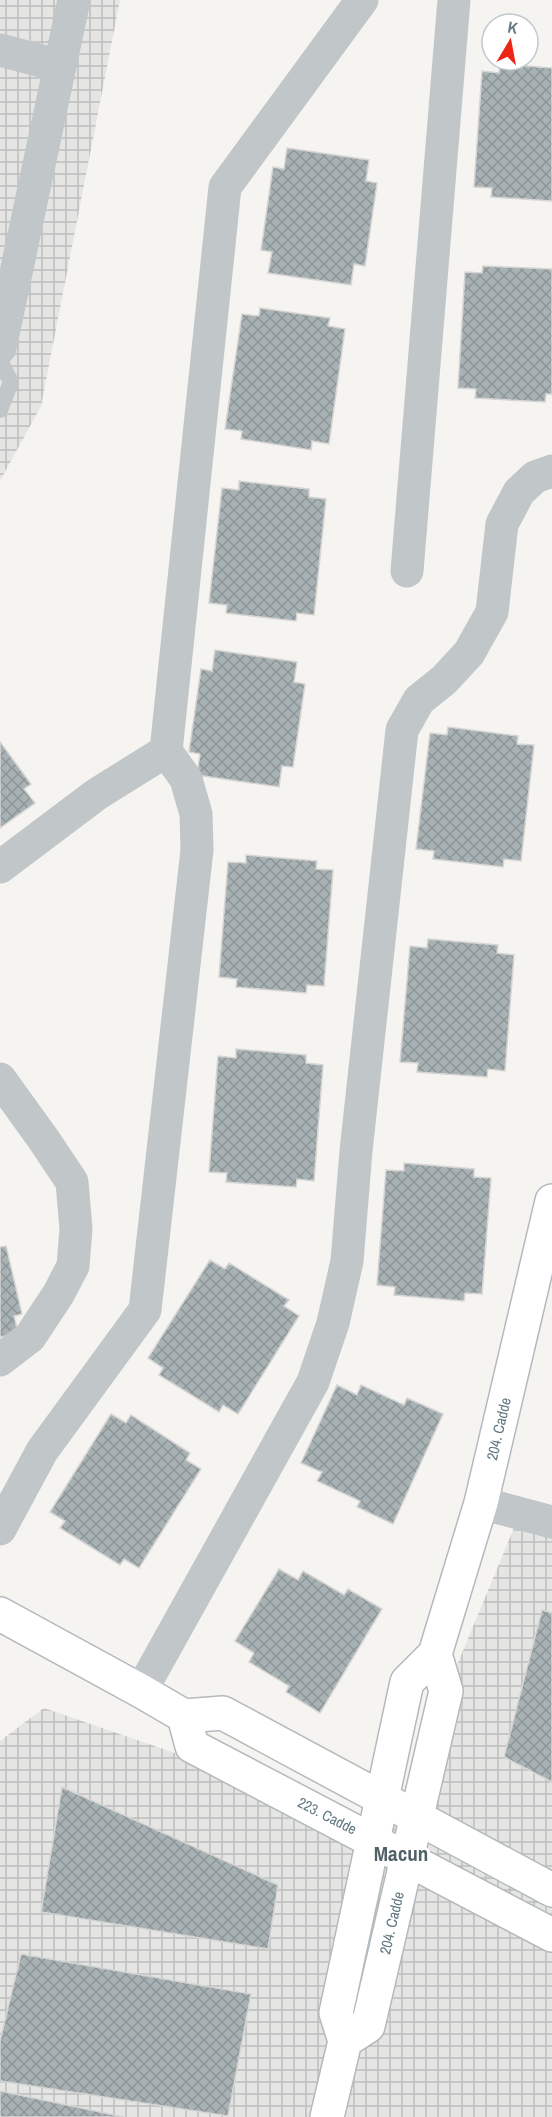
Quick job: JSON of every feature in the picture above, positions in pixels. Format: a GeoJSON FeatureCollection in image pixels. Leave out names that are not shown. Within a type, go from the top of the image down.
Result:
{"type":"FeatureCollection","features":[{"type":"Feature","properties":{"kind":"street"},"geometry":{"type":"LineString","coordinates":[[0,348],[74,0]]}},
{"type":"Feature","properties":{"kind":"street"},"geometry":{"type":"LineString","coordinates":[[0,1529],[42,1451],[145,1310],[197,850],[196,814],[186,779],[166,751],[225,187],[362,0]]}},
{"type":"Feature","properties":{"kind":"street"},"geometry":{"type":"LineString","coordinates":[[407,571],[454,0]]}},
{"type":"Feature","properties":{"kind":"street"},"geometry":{"type":"LineString","coordinates":[[0,50],[60,66]]}},
{"type":"Feature","properties":{"kind":"street"},"geometry":{"type":"LineString","coordinates":[[141,1691],[313,1382],[330,1333],[347,1260],[356,1151],[402,730],[419,700],[444,680],[469,652],[492,612],[502,524],[519,492],[535,477],[552,471]]}},
{"type":"Feature","properties":{"kind":"street"},"geometry":{"type":"LineString","coordinates":[[0,867],[97,794],[166,751]]}},
{"type":"Feature","properties":{"kind":"street"},"geometry":{"type":"LineString","coordinates":[[0,1079],[72,1182],[76,1229],[73,1266],[59,1293],[30,1337],[0,1360]]}},
{"type":"Feature","properties":{"kind":"street","name":"204. Cadde"},"geometry":{"type":"LineString","coordinates":[[435,1654],[446,1691],[368,2026],[345,2041],[336,2013],[407,1682],[435,1654],[482,1503],[552,1201]]}},
{"type":"Feature","properties":{"kind":"street"},"geometry":{"type":"LineString","coordinates":[[482,1503],[552,1522]]}},
{"type":"Feature","properties":{"kind":"street"},"geometry":{"type":"LineString","coordinates":[[0,1614],[184,1716],[223,1713],[552,1890]]}},
{"type":"Feature","properties":{"kind":"street","name":"223. Cadde"},"geometry":{"type":"LineString","coordinates":[[184,1716],[192,1746],[552,1935]]}},
{"type":"Feature","properties":{"kind":"street"},"geometry":{"type":"LineString","coordinates":[[327,2117],[345,2041]]}},
{"type":"Feature","properties":{"kind":"lane"},"geometry":{"type":"LineString","coordinates":[[0,360],[11,382],[0,410]]}},
{"type":"Feature","properties":{"kind":"shaded area"},"geometry":{"type":"Polygon","coordinates":[[[0,0],[120,0],[41,406],[0,481],[0,0]]]}},
{"type":"Feature","properties":{"kind":"shaded area"},"geometry":{"type":"Polygon","coordinates":[[[516,1523],[552,1526],[552,2117],[0,2117],[0,1741],[44,1708],[390,1827],[516,1523]]]}},
{"type":"Feature","properties":{"kind":"building"},"geometry":{"type":"Polygon","coordinates":[[[540,67],[552,68],[552,201],[491,197],[492,188],[474,187],[482,72],[540,72],[540,67]]]}},
{"type":"Feature","properties":{"kind":"building"},"geometry":{"type":"Polygon","coordinates":[[[287,148],[369,160],[366,181],[377,183],[365,266],[354,264],[351,285],[268,273],[272,252],[261,250],[273,167],[284,169],[287,148]]]}},
{"type":"Feature","properties":{"kind":"building"},"geometry":{"type":"Polygon","coordinates":[[[483,266],[552,269],[552,394],[546,394],[545,402],[475,398],[476,389],[458,388],[465,272],[482,273],[483,266]]]}},
{"type":"Feature","properties":{"kind":"building"},"geometry":{"type":"Polygon","coordinates":[[[260,308],[330,318],[328,326],[345,329],[329,444],[312,441],[311,450],[241,439],[242,431],[225,429],[242,314],[259,316],[260,308]]]}},
{"type":"Feature","properties":{"kind":"building"},"geometry":{"type":"Polygon","coordinates":[[[239,481],[309,489],[309,497],[326,499],[314,615],[297,613],[296,621],[226,613],[227,605],[209,603],[222,488],[239,490],[239,481]]]}},
{"type":"Feature","properties":{"kind":"building"},"geometry":{"type":"Polygon","coordinates":[[[215,650],[297,662],[294,682],[305,684],[293,767],[282,766],[279,787],[197,775],[200,754],[189,752],[201,669],[212,671],[215,650]]]}},
{"type":"Feature","properties":{"kind":"building"},"geometry":{"type":"Polygon","coordinates":[[[448,727],[518,736],[517,744],[534,745],[521,861],[504,859],[503,867],[433,859],[434,851],[416,849],[430,733],[447,735],[448,727]]]}},
{"type":"Feature","properties":{"kind":"building"},"geometry":{"type":"Polygon","coordinates":[[[0,742],[31,784],[24,789],[35,803],[0,828],[0,742]]]}},
{"type":"Feature","properties":{"kind":"building"},"geometry":{"type":"Polygon","coordinates":[[[246,855],[317,861],[316,869],[333,870],[324,986],[307,985],[306,993],[236,987],[237,979],[219,977],[228,862],[246,863],[246,855]]]}},
{"type":"Feature","properties":{"kind":"building"},"geometry":{"type":"Polygon","coordinates":[[[428,939],[498,945],[497,953],[514,955],[505,1071],[488,1069],[487,1077],[417,1072],[418,1063],[400,1062],[410,946],[427,948],[428,939]]]}},
{"type":"Feature","properties":{"kind":"building"},"geometry":{"type":"Polygon","coordinates":[[[236,1049],[306,1055],[306,1063],[323,1065],[314,1181],[297,1179],[296,1187],[226,1182],[227,1173],[209,1172],[218,1056],[236,1058],[236,1049]]]}},
{"type":"Feature","properties":{"kind":"building"},"geometry":{"type":"Polygon","coordinates":[[[404,1163],[474,1169],[474,1177],[491,1178],[482,1294],[465,1293],[464,1301],[394,1295],[395,1287],[377,1285],[386,1170],[404,1171],[404,1163]]]}},
{"type":"Feature","properties":{"kind":"building"},"geometry":{"type":"Polygon","coordinates":[[[6,1246],[22,1314],[14,1316],[18,1333],[0,1337],[0,1247],[6,1246]]]}},
{"type":"Feature","properties":{"kind":"building"},"geometry":{"type":"Polygon","coordinates":[[[210,1260],[225,1269],[229,1263],[289,1300],[284,1306],[299,1316],[238,1414],[223,1405],[219,1412],[159,1375],[163,1368],[148,1358],[210,1260]]]}},
{"type":"Feature","properties":{"kind":"building"},"geometry":{"type":"Polygon","coordinates":[[[337,1385],[357,1395],[361,1385],[404,1405],[407,1398],[443,1414],[393,1524],[357,1507],[360,1501],[317,1481],[322,1472],[301,1463],[337,1385]]]}},
{"type":"Feature","properties":{"kind":"building"},"geometry":{"type":"Polygon","coordinates":[[[111,1414],[126,1423],[131,1415],[190,1453],[186,1460],[201,1469],[139,1568],[124,1559],[120,1565],[60,1528],[65,1521],[50,1512],[111,1414]]]}},
{"type":"Feature","properties":{"kind":"building"},"geometry":{"type":"Polygon","coordinates":[[[279,1569],[298,1580],[303,1571],[344,1595],[348,1589],[382,1609],[320,1713],[286,1692],[289,1686],[249,1662],[254,1653],[235,1641],[279,1569]]]}},
{"type":"Feature","properties":{"kind":"building"},"geometry":{"type":"Polygon","coordinates":[[[542,1610],[552,1613],[552,1782],[504,1757],[542,1610]]]}},
{"type":"Feature","properties":{"kind":"building"},"geometry":{"type":"Polygon","coordinates":[[[62,1787],[278,1885],[268,1949],[41,1912],[62,1787]]]}},
{"type":"Feature","properties":{"kind":"building"},"geometry":{"type":"Polygon","coordinates":[[[21,1954],[251,1994],[228,2116],[0,2081],[0,2041],[21,1954]]]}},
{"type":"Feature","properties":{"kind":"building"},"geometry":{"type":"Polygon","coordinates":[[[0,2091],[124,2117],[0,2117],[0,2091]]]}},
{"type":"Feature","properties":{"kind":"district","name":"Macun"},"geometry":{"type":"Point","coordinates":[401,1854]}}]}
